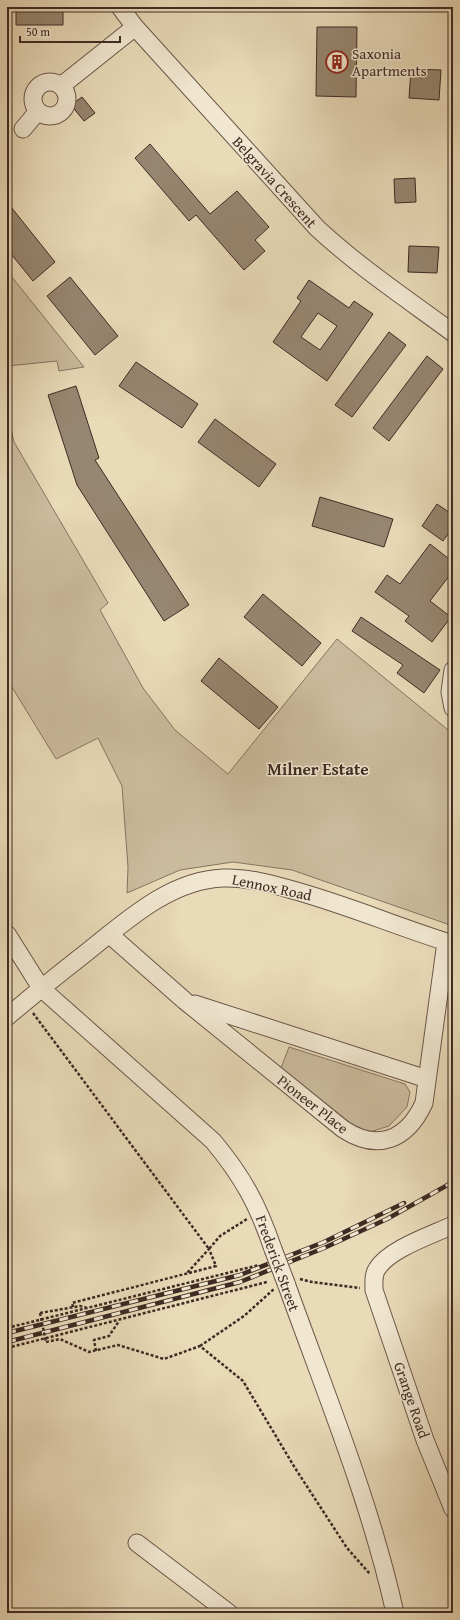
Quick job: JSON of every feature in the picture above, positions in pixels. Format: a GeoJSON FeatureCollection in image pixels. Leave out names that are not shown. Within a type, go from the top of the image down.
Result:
{"type":"FeatureCollection","features":[{"type":"Feature","properties":{"kind":"street","name":"Belgravia Crescent"},"geometry":{"type":"LineString","coordinates":[[120,7],[135,27],[317,228],[362,266],[453,333]]}},
{"type":"Feature","properties":{"kind":"street"},"geometry":{"type":"LineString","coordinates":[[61,86],[135,27]]}},
{"type":"Feature","properties":{"kind":"street"},"geometry":{"type":"LineString","coordinates":[[51,82],[61,86],[64,90],[67,101],[63,111],[58,114],[48,116],[38,111],[35,107],[33,97],[38,88],[51,82]]}},
{"type":"Feature","properties":{"kind":"street"},"geometry":{"type":"LineString","coordinates":[[23,129],[38,111]]}},
{"type":"Feature","properties":{"kind":"street"},"geometry":{"type":"LineString","coordinates":[[453,670],[450,692],[453,708]]}},
{"type":"Feature","properties":{"kind":"street","name":"Lennox Road"},"geometry":{"type":"LineString","coordinates":[[7,1017],[109,934],[146,907],[185,886],[209,879],[224,878],[261,882],[318,897],[450,943]]}},
{"type":"Feature","properties":{"kind":"street","name":"Frederick Street"},"geometry":{"type":"LineString","coordinates":[[7,934],[41,988],[213,1141],[231,1162],[252,1196],[273,1249],[292,1280],[375,1536],[395,1613]]}},
{"type":"Feature","properties":{"kind":"street","name":"Pioneer Place"},"geometry":{"type":"LineString","coordinates":[[109,934],[185,1001],[343,1129],[363,1140],[376,1141],[389,1140],[401,1134],[411,1126],[424,1103],[450,943]]}},
{"type":"Feature","properties":{"kind":"street","name":"Pioneer Place"},"geometry":{"type":"LineString","coordinates":[[185,1001],[427,1078]]}},
{"type":"Feature","properties":{"kind":"street"},"geometry":{"type":"LineString","coordinates":[[374,1290],[374,1278],[377,1269],[384,1261],[394,1253],[453,1225]]}},
{"type":"Feature","properties":{"kind":"street","name":"Grange Road"},"geometry":{"type":"LineString","coordinates":[[374,1290],[425,1440],[453,1509]]}},
{"type":"Feature","properties":{"kind":"street"},"geometry":{"type":"LineString","coordinates":[[137,1543],[229,1613]]}},
{"type":"Feature","properties":{"kind":"path"},"geometry":{"type":"LineString","coordinates":[[23,1003],[41,1023],[208,1249],[216,1266],[72,1303],[73,1307]]}},
{"type":"Feature","properties":{"kind":"path"},"geometry":{"type":"LineString","coordinates":[[187,1273],[220,1236],[247,1219]]}},
{"type":"Feature","properties":{"kind":"path"},"geometry":{"type":"LineString","coordinates":[[7,1328],[259,1265]]}},
{"type":"Feature","properties":{"kind":"path"},"geometry":{"type":"LineString","coordinates":[[88,1308],[80,1306],[40,1313],[46,1342],[60,1339],[89,1352],[118,1345],[164,1359],[200,1346],[244,1316],[276,1286],[292,1280],[374,1290]]}},
{"type":"Feature","properties":{"kind":"path"},"geometry":{"type":"LineString","coordinates":[[7,1348],[119,1321],[267,1282]]}},
{"type":"Feature","properties":{"kind":"path"},"geometry":{"type":"LineString","coordinates":[[96,1351],[94,1340],[109,1336],[119,1321]]}},
{"type":"Feature","properties":{"kind":"path"},"geometry":{"type":"LineString","coordinates":[[200,1346],[243,1381],[348,1548],[372,1577]]}},
{"type":"Feature","properties":{"kind":"shaded area"},"geometry":{"type":"Polygon","coordinates":[[[7,271],[84,367],[59,371],[57,361],[7,366],[7,271]]]}},
{"type":"Feature","properties":{"kind":"shaded area"},"geometry":{"type":"Polygon","coordinates":[[[7,412],[14,442],[108,603],[100,610],[143,688],[175,730],[228,774],[337,639],[453,734],[453,926],[292,870],[233,862],[180,870],[127,893],[128,867],[122,786],[98,738],[56,759],[7,679],[7,412]]]}},
{"type":"Feature","properties":{"kind":"shaded area"},"geometry":{"type":"Polygon","coordinates":[[[289,1047],[405,1084],[410,1092],[407,1107],[389,1126],[370,1132],[359,1130],[281,1068],[289,1047]]]}},
{"type":"Feature","properties":{"kind":"building"},"geometry":{"type":"Polygon","coordinates":[[[16,7],[63,7],[63,25],[16,25],[16,7]]]}},
{"type":"Feature","properties":{"kind":"building","name":"Saxonia Apartments"},"geometry":{"type":"Polygon","coordinates":[[[317,27],[357,27],[356,97],[316,96],[317,27]]]}},
{"type":"Feature","properties":{"kind":"building"},"geometry":{"type":"Polygon","coordinates":[[[411,69],[441,70],[439,100],[409,98],[411,69]]]}},
{"type":"Feature","properties":{"kind":"building"},"geometry":{"type":"Polygon","coordinates":[[[82,97],[95,113],[84,121],[71,105],[82,97]]]}},
{"type":"Feature","properties":{"kind":"building"},"geometry":{"type":"Polygon","coordinates":[[[150,144],[210,214],[237,191],[269,227],[255,240],[265,251],[244,270],[196,215],[189,221],[135,158],[150,144]]]}},
{"type":"Feature","properties":{"kind":"building"},"geometry":{"type":"Polygon","coordinates":[[[415,178],[416,202],[395,203],[394,179],[415,178]]]}},
{"type":"Feature","properties":{"kind":"building"},"geometry":{"type":"Polygon","coordinates":[[[7,202],[55,262],[33,281],[7,249],[7,202]]]}},
{"type":"Feature","properties":{"kind":"building"},"geometry":{"type":"Polygon","coordinates":[[[409,246],[439,247],[437,273],[408,272],[409,246]]]}},
{"type":"Feature","properties":{"kind":"building"},"geometry":{"type":"Polygon","coordinates":[[[70,277],[118,336],[95,355],[47,296],[70,277]]]}},
{"type":"Feature","properties":{"kind":"building"},"geometry":{"type":"Polygon","coordinates":[[[309,280],[349,308],[354,301],[373,314],[327,381],[273,342],[301,301],[297,298],[309,280]],[[318,313],[301,337],[320,350],[337,326],[318,313]]]}},
{"type":"Feature","properties":{"kind":"building"},"geometry":{"type":"Polygon","coordinates":[[[389,332],[406,345],[352,417],[335,405],[389,332]]]}},
{"type":"Feature","properties":{"kind":"building"},"geometry":{"type":"Polygon","coordinates":[[[427,356],[443,369],[389,441],[373,428],[427,356]]]}},
{"type":"Feature","properties":{"kind":"building"},"geometry":{"type":"Polygon","coordinates":[[[136,362],[198,404],[182,428],[119,386],[136,362]]]}},
{"type":"Feature","properties":{"kind":"building"},"geometry":{"type":"Polygon","coordinates":[[[76,386],[99,458],[95,460],[189,605],[164,621],[77,485],[48,395],[76,386]]]}},
{"type":"Feature","properties":{"kind":"building"},"geometry":{"type":"Polygon","coordinates":[[[215,419],[276,464],[259,487],[198,442],[215,419]]]}},
{"type":"Feature","properties":{"kind":"building"},"geometry":{"type":"Polygon","coordinates":[[[320,497],[393,519],[384,547],[312,526],[320,497]]]}},
{"type":"Feature","properties":{"kind":"building"},"geometry":{"type":"Polygon","coordinates":[[[437,504],[453,515],[453,527],[443,541],[422,526],[437,504]]]}},
{"type":"Feature","properties":{"kind":"building"},"geometry":{"type":"Polygon","coordinates":[[[430,544],[453,562],[453,571],[430,601],[451,617],[432,642],[405,621],[409,616],[375,592],[387,575],[400,584],[430,544]]]}},
{"type":"Feature","properties":{"kind":"building"},"geometry":{"type":"Polygon","coordinates":[[[263,594],[321,643],[302,666],[244,617],[263,594]]]}},
{"type":"Feature","properties":{"kind":"building"},"geometry":{"type":"Polygon","coordinates":[[[361,617],[440,670],[424,693],[397,673],[403,665],[352,631],[361,617]]]}},
{"type":"Feature","properties":{"kind":"building"},"geometry":{"type":"Polygon","coordinates":[[[219,658],[278,707],[259,729],[201,681],[219,658]]]}},
{"type":"Feature","properties":{"kind":"railway"},"geometry":{"type":"LineString","coordinates":[[7,1342],[240,1282],[324,1248],[387,1219],[453,1182]]}},
{"type":"Feature","properties":{"kind":"railway"},"geometry":{"type":"LineString","coordinates":[[7,1333],[240,1275],[324,1242],[404,1203]]}},
{"type":"Feature","properties":{"kind":"place","name":"Saxonia Apartments"},"geometry":{"type":"Point","coordinates":[337,62]}},
{"type":"Feature","properties":{"kind":"district","name":"Milner Estate"},"geometry":{"type":"Point","coordinates":[318,768]}}]}
